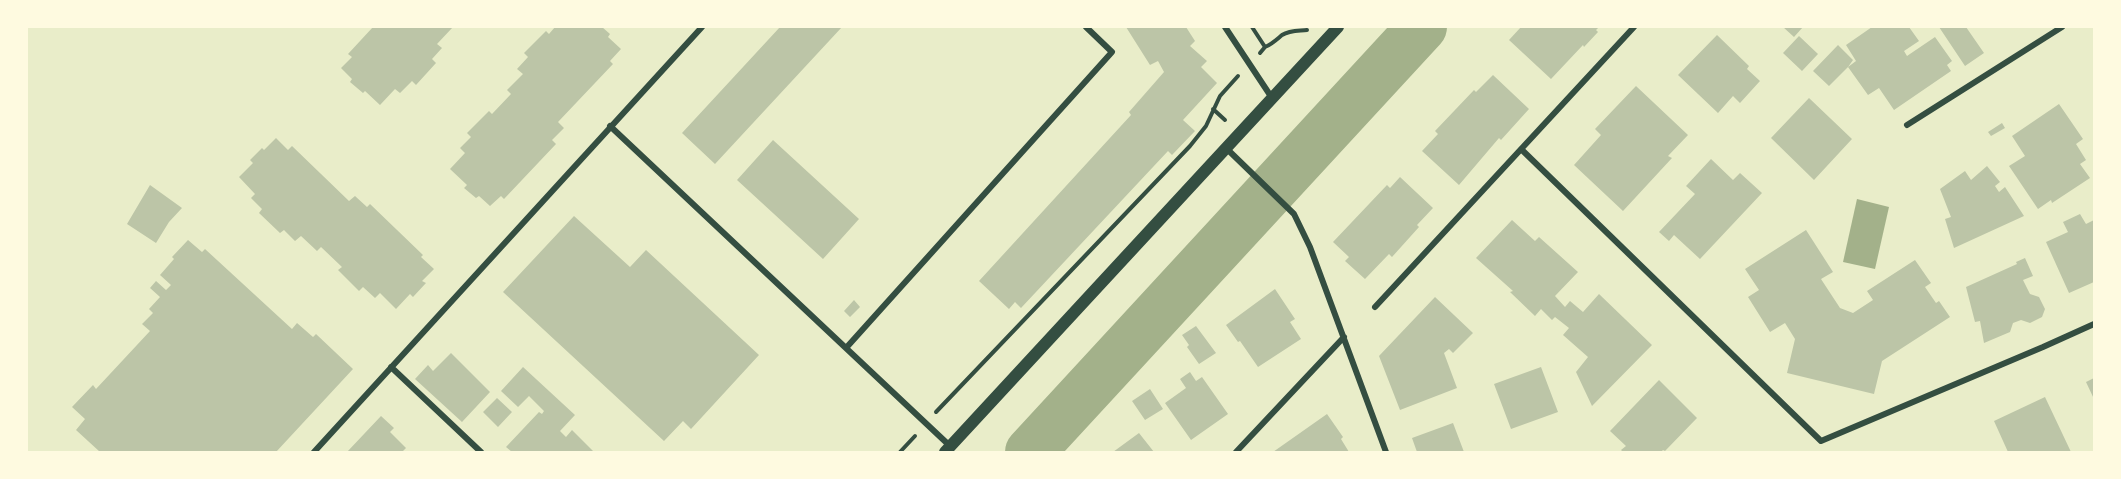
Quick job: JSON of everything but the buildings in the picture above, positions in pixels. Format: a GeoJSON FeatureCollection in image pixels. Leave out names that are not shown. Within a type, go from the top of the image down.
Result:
{"type":"FeatureCollection","features":[{"type":"Feature","properties":{"kind":"main road"},"geometry":{"type":"LineString","coordinates":[[947,449],[1338,27]]}},
{"type":"Feature","properties":{"kind":"street"},"geometry":{"type":"LineString","coordinates":[[314,452],[702,27]]}},
{"type":"Feature","properties":{"kind":"street"},"geometry":{"type":"LineString","coordinates":[[846,348],[1112,52],[1086,27]]}},
{"type":"Feature","properties":{"kind":"street"},"geometry":{"type":"LineString","coordinates":[[1224,27],[1272,98]]}},
{"type":"Feature","properties":{"kind":"street"},"geometry":{"type":"LineString","coordinates":[[1375,307],[1634,27]]}},
{"type":"Feature","properties":{"kind":"street"},"geometry":{"type":"LineString","coordinates":[[1907,125],[2062,27]]}},
{"type":"Feature","properties":{"kind":"street"},"geometry":{"type":"LineString","coordinates":[[610,126],[846,348],[947,449]]}},
{"type":"Feature","properties":{"kind":"street"},"geometry":{"type":"LineString","coordinates":[[1226,148],[1294,214],[1308,241],[1386,452]]}},
{"type":"Feature","properties":{"kind":"street"},"geometry":{"type":"LineString","coordinates":[[1521,149],[1821,441],[2094,324]]}},
{"type":"Feature","properties":{"kind":"street"},"geometry":{"type":"LineString","coordinates":[[1236,452],[1344,338]]}},
{"type":"Feature","properties":{"kind":"street"},"geometry":{"type":"LineString","coordinates":[[391,367],[481,452]]}},
{"type":"Feature","properties":{"kind":"path"},"geometry":{"type":"LineString","coordinates":[[1252,27],[1264,49],[1284,34],[1298,30],[1310,30]]}},
{"type":"Feature","properties":{"kind":"path"},"geometry":{"type":"LineString","coordinates":[[935,413],[1190,146],[1206,126],[1220,96],[1240,74]]}},
{"type":"Feature","properties":{"kind":"path"},"geometry":{"type":"LineString","coordinates":[[1213,109],[1224,119]]}},
{"type":"Feature","properties":{"kind":"path"},"geometry":{"type":"LineString","coordinates":[[900,452],[910,440]]}},
{"type":"Feature","properties":{"kind":"shaded area"},"geometry":{"type":"Polygon","coordinates":[[[1857,199],[1889,207],[1875,269],[1843,262],[1857,199]]]}},
{"type":"Feature","properties":{"kind":"waterway"},"geometry":{"type":"LineString","coordinates":[[1030,452],[1422,27]]}}]}
